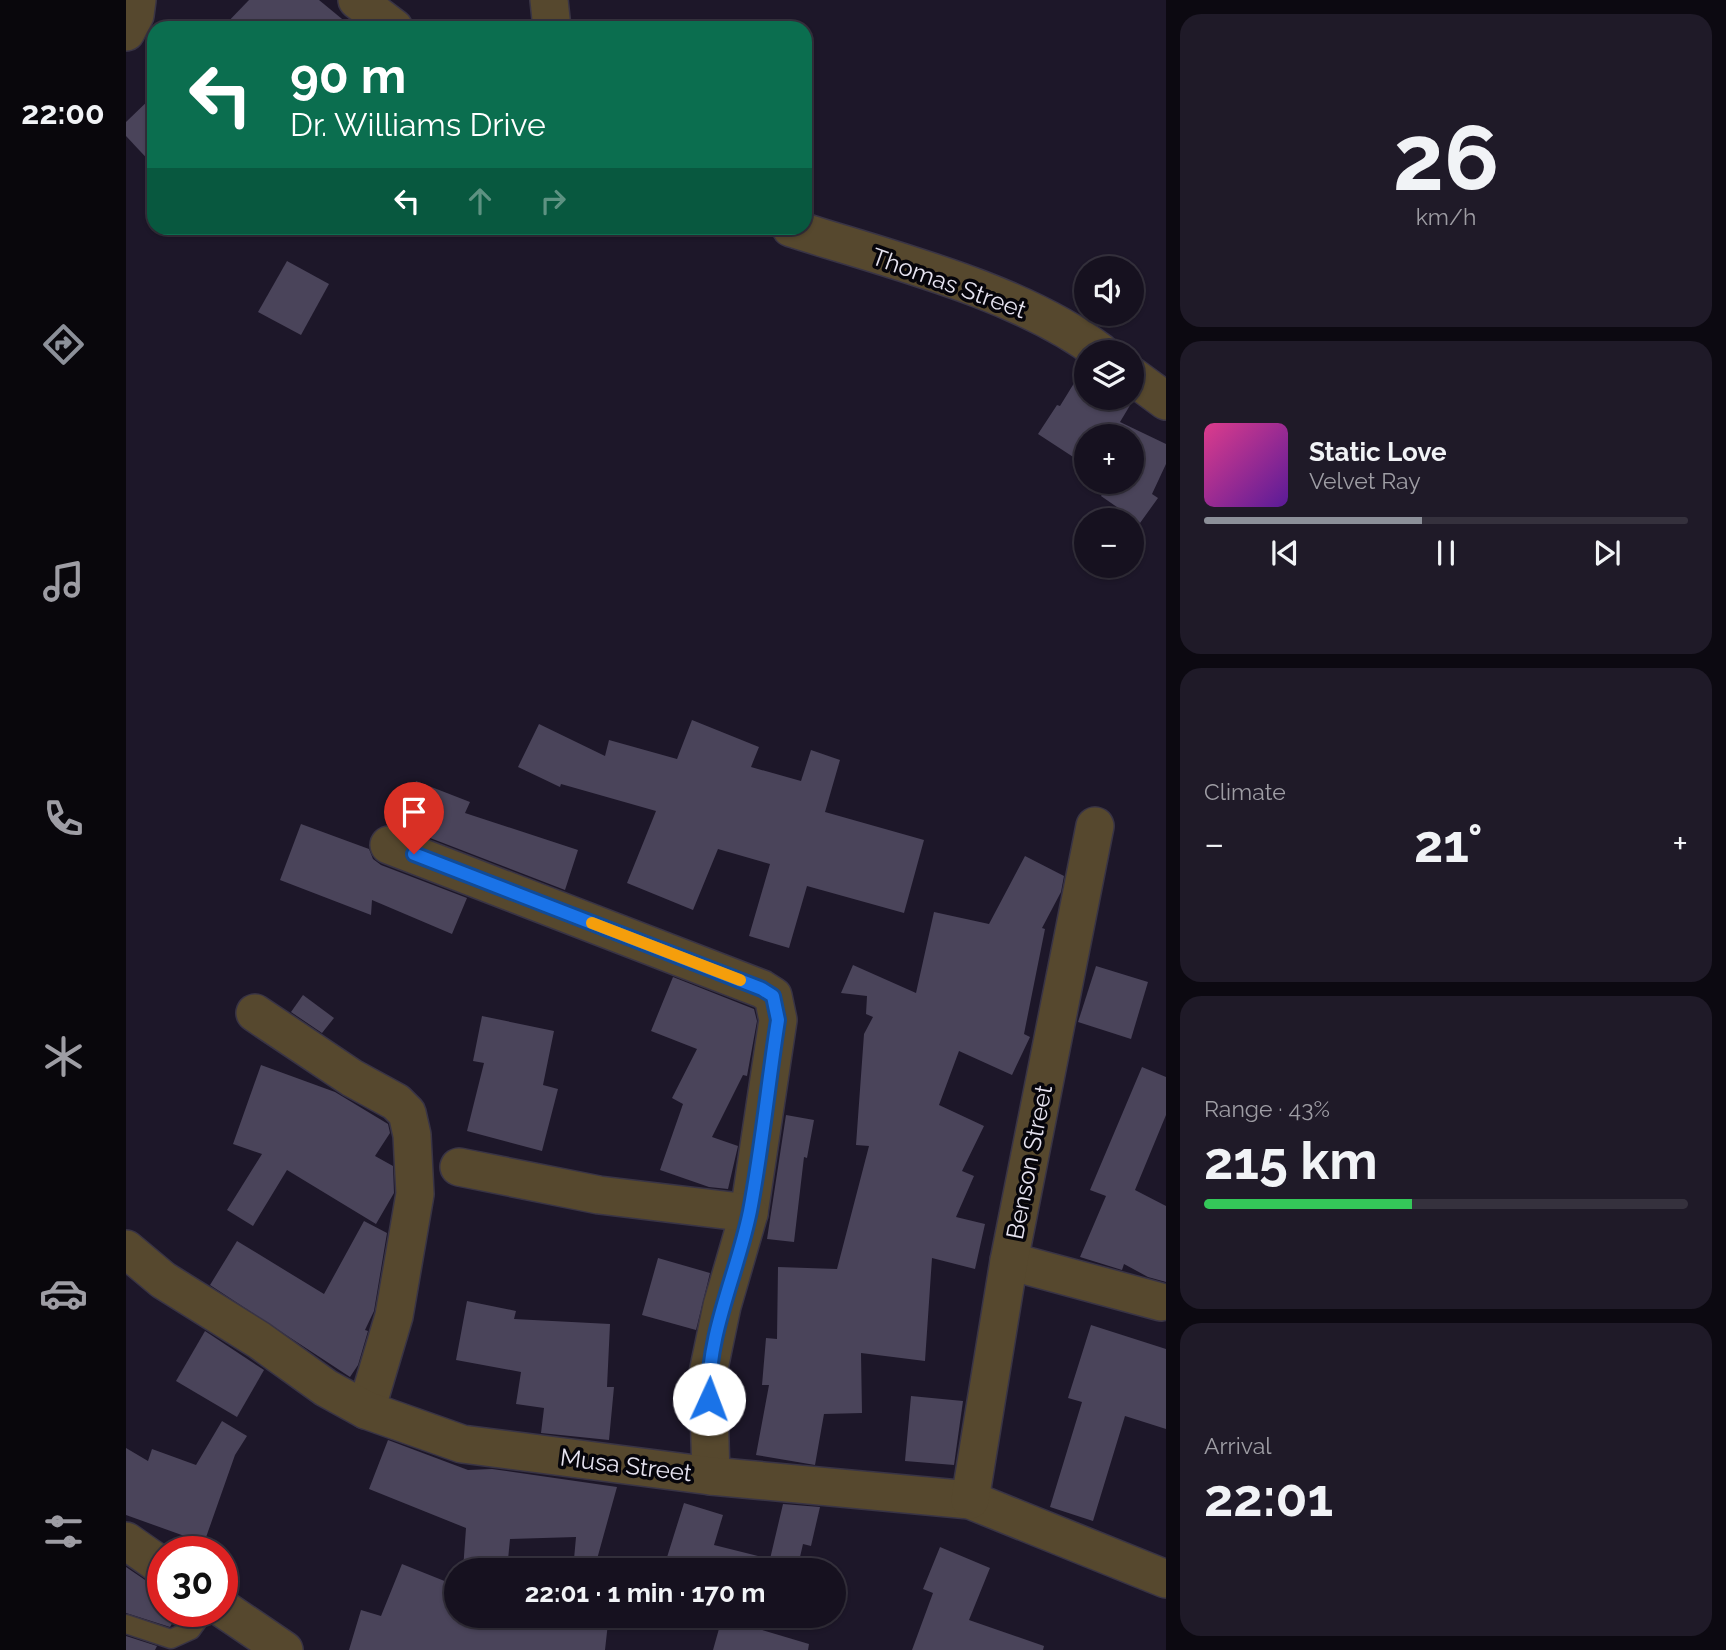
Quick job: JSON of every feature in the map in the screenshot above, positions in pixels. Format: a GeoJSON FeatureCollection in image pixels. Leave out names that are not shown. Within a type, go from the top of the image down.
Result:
{"type":"FeatureCollection","features":[{"type":"Feature","properties":{"kind":"street"},"geometry":{"type":"LineString","coordinates":[[126,32],[135,15],[137,0]]}},
{"type":"Feature","properties":{"kind":"street"},"geometry":{"type":"LineString","coordinates":[[357,0],[385,21]]}},
{"type":"Feature","properties":{"kind":"street"},"geometry":{"type":"LineString","coordinates":[[549,0],[551,21]]}},
{"type":"Feature","properties":{"kind":"street","name":"Thomas Street"},"geometry":{"type":"LineString","coordinates":[[812,235],[990,294],[1084,340]]}},
{"type":"Feature","properties":{"kind":"street"},"geometry":{"type":"LineString","coordinates":[[1144,385],[1166,401]]}},
{"type":"Feature","properties":{"kind":"street","name":"Benson Street"},"geometry":{"type":"LineString","coordinates":[[970,1500],[1009,1261],[1096,826]]}},
{"type":"Feature","properties":{"kind":"street"},"geometry":{"type":"LineString","coordinates":[[389,845],[762,989],[773,996],[778,1020],[750,1213],[722,1306],[708,1373],[711,1476]]}},
{"type":"Feature","properties":{"kind":"street"},"geometry":{"type":"LineString","coordinates":[[255,1013],[352,1078],[396,1102],[407,1113],[412,1135],[415,1194],[394,1316],[366,1410]]}},
{"type":"Feature","properties":{"kind":"street"},"geometry":{"type":"LineString","coordinates":[[459,1167],[599,1195],[750,1213]]}},
{"type":"Feature","properties":{"kind":"street","name":"Musa Street"},"geometry":{"type":"LineString","coordinates":[[126,1249],[163,1280],[259,1340],[326,1388],[366,1410],[462,1444],[711,1476],[970,1500],[1166,1579]]}},
{"type":"Feature","properties":{"kind":"street"},"geometry":{"type":"LineString","coordinates":[[1009,1261],[1160,1302]]}},
{"type":"Feature","properties":{"kind":"street"},"geometry":{"type":"LineString","coordinates":[[126,1541],[147,1556]]}},
{"type":"Feature","properties":{"kind":"street"},"geometry":{"type":"LineString","coordinates":[[238,1619],[284,1650]]}},
{"type":"Feature","properties":{"kind":"lane"},"geometry":{"type":"LineString","coordinates":[[126,1624],[171,1639],[193,1627]]}},
{"type":"Feature","properties":{"kind":"building"},"geometry":{"type":"Polygon","coordinates":[[[249,0],[319,0],[344,21],[229,21],[249,0]]]}},
{"type":"Feature","properties":{"kind":"building"},"geometry":{"type":"Polygon","coordinates":[[[147,102],[147,158],[126,136],[126,122],[147,102]]]}},
{"type":"Feature","properties":{"kind":"building"},"geometry":{"type":"Polygon","coordinates":[[[287,261],[329,284],[301,335],[258,312],[287,261]]]}},
{"type":"Feature","properties":{"kind":"building"},"geometry":{"type":"Polygon","coordinates":[[[1074,383],[1074,410],[1127,410],[1120,422],[1124,424],[1074,424],[1074,458],[1038,434],[1057,405],[1060,406],[1074,383]]]}},
{"type":"Feature","properties":{"kind":"building"},"geometry":{"type":"Polygon","coordinates":[[[1144,433],[1166,444],[1166,464],[1152,494],[1158,498],[1144,517],[1144,508],[1118,508],[1101,496],[1144,494],[1144,433]]]}},
{"type":"Feature","properties":{"kind":"building"},"geometry":{"type":"Polygon","coordinates":[[[692,720],[759,747],[751,767],[801,781],[811,750],[840,760],[825,812],[924,840],[904,913],[807,886],[789,948],[749,936],[770,864],[718,849],[693,910],[627,883],[656,811],[561,784],[560,787],[518,767],[539,724],[605,756],[609,740],[677,759],[692,720]]]}},
{"type":"Feature","properties":{"kind":"building"},"geometry":{"type":"Polygon","coordinates":[[[416,781],[470,802],[465,813],[578,850],[565,890],[399,826],[416,781]]]}},
{"type":"Feature","properties":{"kind":"building"},"geometry":{"type":"Polygon","coordinates":[[[301,824],[369,849],[373,859],[381,865],[467,898],[452,934],[372,900],[371,915],[280,880],[301,824]]]}},
{"type":"Feature","properties":{"kind":"building"},"geometry":{"type":"Polygon","coordinates":[[[1025,856],[1064,876],[1061,892],[1042,928],[1045,929],[1024,1034],[1030,1037],[1012,1075],[959,1051],[939,1105],[984,1126],[962,1171],[974,1176],[956,1217],[985,1224],[975,1269],[932,1258],[925,1361],[861,1353],[862,1413],[824,1414],[815,1465],[756,1455],[769,1385],[762,1385],[766,1338],[777,1339],[778,1267],[837,1269],[869,1146],[856,1145],[864,1034],[873,1017],[866,1014],[867,996],[841,993],[853,965],[916,993],[934,912],[989,924],[1025,856]]]}},
{"type":"Feature","properties":{"kind":"building"},"geometry":{"type":"Polygon","coordinates":[[[1096,966],[1148,982],[1131,1039],[1078,1022],[1096,966]]]}},
{"type":"Feature","properties":{"kind":"building"},"geometry":{"type":"Polygon","coordinates":[[[673,977],[754,1009],[757,1021],[747,1076],[743,1075],[712,1137],[738,1146],[728,1189],[709,1187],[660,1170],[683,1104],[672,1098],[697,1049],[651,1031],[673,977]]]}},
{"type":"Feature","properties":{"kind":"building"},"geometry":{"type":"Polygon","coordinates":[[[303,995],[334,1018],[322,1033],[291,1012],[303,995]]]}},
{"type":"Feature","properties":{"kind":"building"},"geometry":{"type":"Polygon","coordinates":[[[482,1016],[554,1031],[543,1085],[558,1089],[542,1151],[467,1131],[484,1063],[473,1061],[482,1016]]]}},
{"type":"Feature","properties":{"kind":"building"},"geometry":{"type":"Polygon","coordinates":[[[261,1065],[335,1092],[388,1124],[390,1133],[375,1156],[393,1166],[394,1193],[376,1224],[287,1170],[253,1226],[227,1210],[262,1154],[233,1144],[261,1065]]]}},
{"type":"Feature","properties":{"kind":"building"},"geometry":{"type":"Polygon","coordinates":[[[1142,1067],[1166,1077],[1166,1115],[1135,1190],[1166,1206],[1166,1282],[1148,1277],[1124,1264],[1122,1270],[1080,1257],[1106,1196],[1090,1190],[1142,1067]]]}},
{"type":"Feature","properties":{"kind":"building"},"geometry":{"type":"Polygon","coordinates":[[[786,1115],[814,1120],[807,1158],[804,1157],[794,1242],[767,1239],[786,1115]]]}},
{"type":"Feature","properties":{"kind":"building"},"geometry":{"type":"Polygon","coordinates":[[[364,1221],[387,1233],[374,1311],[365,1330],[368,1331],[358,1365],[350,1377],[210,1285],[237,1241],[324,1294],[364,1221]]]}},
{"type":"Feature","properties":{"kind":"building"},"geometry":{"type":"Polygon","coordinates":[[[658,1258],[710,1273],[696,1330],[642,1315],[658,1258]]]}},
{"type":"Feature","properties":{"kind":"building"},"geometry":{"type":"Polygon","coordinates":[[[467,1301],[516,1311],[514,1319],[610,1324],[607,1387],[614,1387],[609,1440],[541,1433],[544,1408],[516,1404],[521,1372],[456,1360],[467,1301]]]}},
{"type":"Feature","properties":{"kind":"building"},"geometry":{"type":"Polygon","coordinates":[[[1091,1325],[1166,1349],[1166,1429],[1125,1416],[1093,1521],[1050,1507],[1082,1402],[1068,1398],[1091,1325]]]}},
{"type":"Feature","properties":{"kind":"building"},"geometry":{"type":"Polygon","coordinates":[[[205,1331],[264,1370],[237,1417],[176,1381],[205,1331]]]}},
{"type":"Feature","properties":{"kind":"building"},"geometry":{"type":"Polygon","coordinates":[[[911,1396],[963,1401],[954,1465],[905,1461],[911,1396]]]}},
{"type":"Feature","properties":{"kind":"building"},"geometry":{"type":"Polygon","coordinates":[[[222,1421],[247,1436],[235,1455],[206,1536],[184,1536],[126,1515],[126,1448],[148,1461],[152,1449],[196,1465],[222,1421]]]}},
{"type":"Feature","properties":{"kind":"building"},"geometry":{"type":"Polygon","coordinates":[[[388,1440],[468,1470],[492,1469],[617,1487],[597,1558],[574,1558],[576,1537],[510,1539],[508,1558],[464,1558],[466,1528],[369,1489],[388,1440]]]}},
{"type":"Feature","properties":{"kind":"building"},"geometry":{"type":"Polygon","coordinates":[[[684,1503],[723,1515],[714,1545],[766,1558],[667,1558],[684,1503]]]}},
{"type":"Feature","properties":{"kind":"building"},"geometry":{"type":"Polygon","coordinates":[[[783,1504],[820,1507],[811,1546],[803,1544],[800,1558],[770,1558],[783,1504]]]}},
{"type":"Feature","properties":{"kind":"building"},"geometry":{"type":"Polygon","coordinates":[[[940,1547],[990,1568],[969,1620],[1044,1646],[1043,1650],[912,1650],[933,1593],[923,1589],[940,1547]]]}},
{"type":"Feature","properties":{"kind":"building"},"geometry":{"type":"Polygon","coordinates":[[[402,1564],[444,1581],[444,1628],[607,1628],[605,1650],[349,1650],[361,1610],[381,1616],[402,1564]]]}},
{"type":"Feature","properties":{"kind":"building"},"geometry":{"type":"Polygon","coordinates":[[[126,1567],[147,1581],[147,1620],[126,1613],[126,1567]]]}},
{"type":"Feature","properties":{"kind":"building"},"geometry":{"type":"Polygon","coordinates":[[[719,1628],[755,1628],[809,1644],[808,1650],[713,1650],[719,1628]]]}},
{"type":"Feature","properties":{"kind":"building"},"geometry":{"type":"Polygon","coordinates":[[[126,1636],[157,1646],[155,1650],[126,1650],[126,1636]]]}},
{"type":"Feature","properties":{"kind":"slow traffic"},"geometry":{"type":"LineString","coordinates":[[592,923],[740,980]]}},
{"type":"Feature","properties":{"kind":"route"},"geometry":{"type":"LineString","coordinates":[[414,854],[762,989],[773,996],[778,1020],[750,1213],[722,1306],[708,1373],[709,1399]]}}]}
